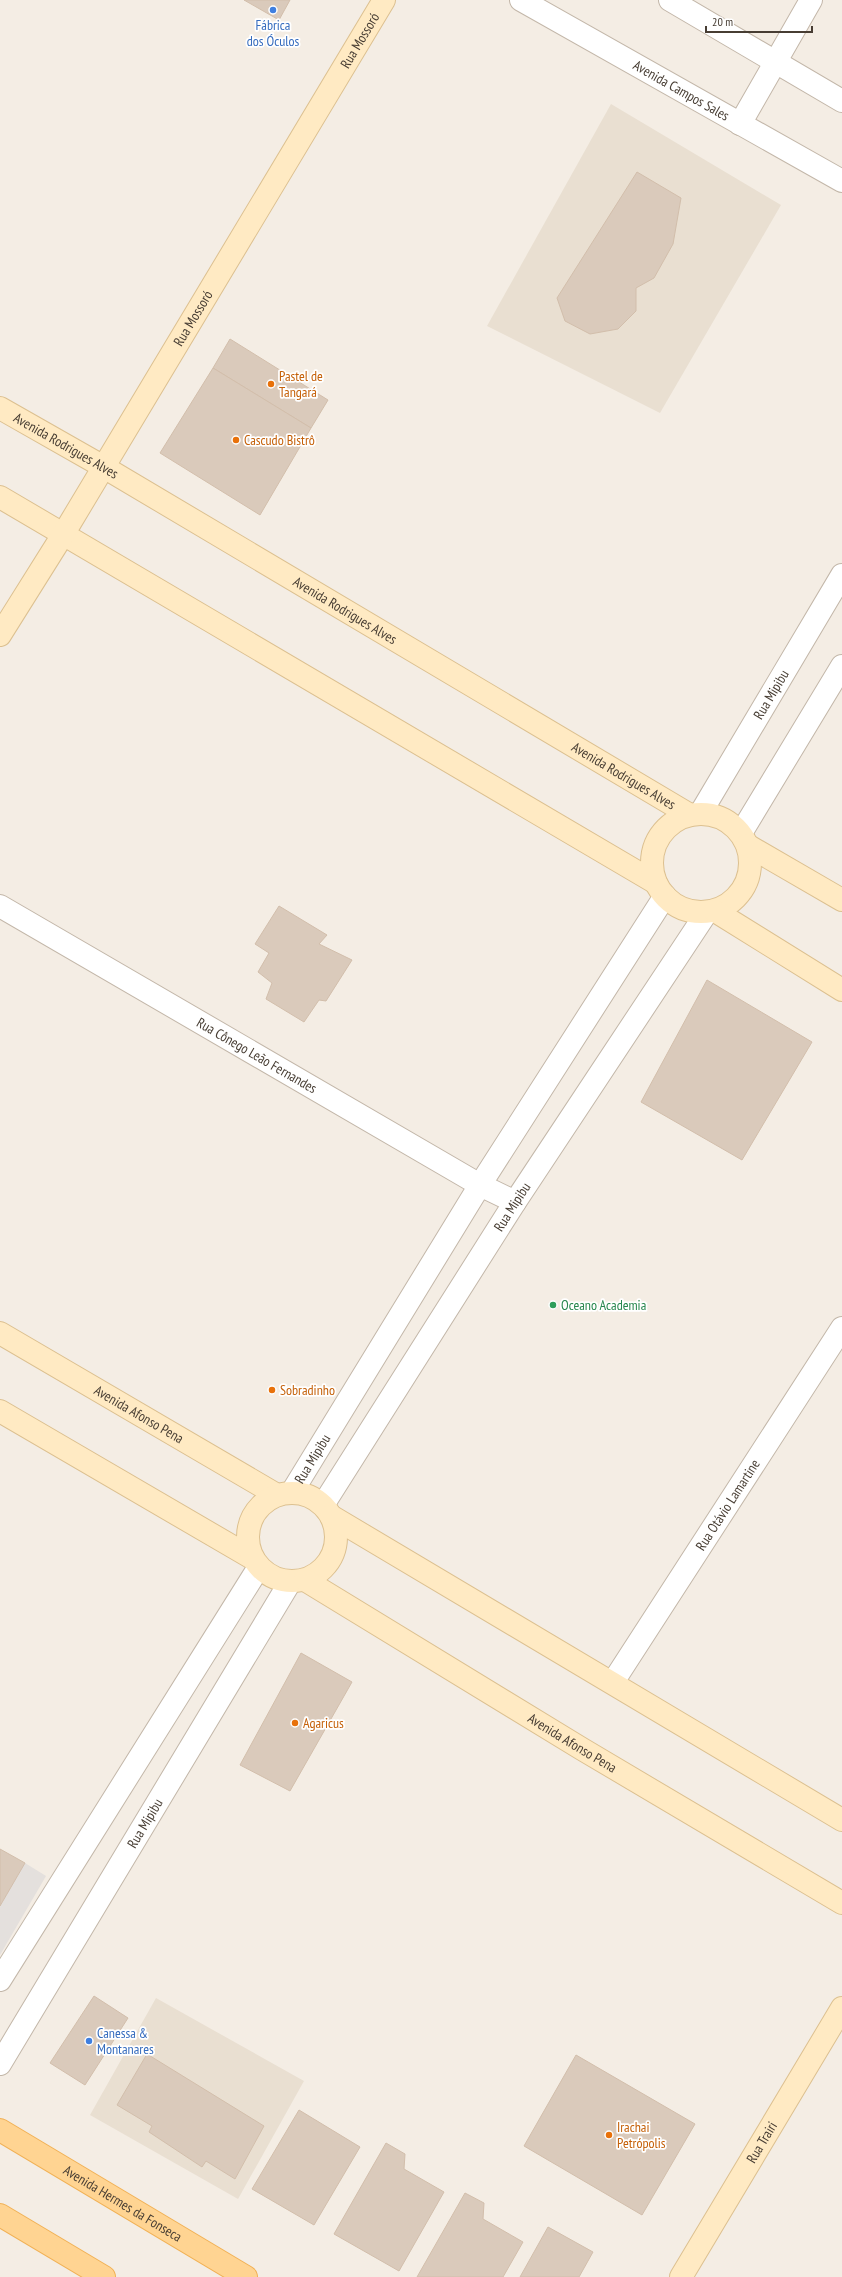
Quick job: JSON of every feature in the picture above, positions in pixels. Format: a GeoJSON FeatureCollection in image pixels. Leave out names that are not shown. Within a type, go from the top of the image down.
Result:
{"type":"FeatureCollection","features":[{"type":"Feature","properties":{"kind":"main road","name":"Rua Mossoró"},"geometry":{"type":"LineString","coordinates":[[0,635],[64,533],[102,466],[384,0]]}},
{"type":"Feature","properties":{"kind":"main road","name":"Avenida Rodrigues Alves"},"geometry":{"type":"LineString","coordinates":[[0,408],[102,466],[695,814]]}},
{"type":"Feature","properties":{"kind":"main road"},"geometry":{"type":"LineString","coordinates":[[0,497],[64,533],[661,890],[677,906],[691,912],[711,911],[737,896],[750,872],[744,839]]}},
{"type":"Feature","properties":{"kind":"main road"},"geometry":{"type":"LineString","coordinates":[[661,890],[652,862],[657,841],[670,824],[695,814],[715,816],[730,822],[744,839],[842,900]]}},
{"type":"Feature","properties":{"kind":"main road"},"geometry":{"type":"LineString","coordinates":[[711,911],[842,990]]}},
{"type":"Feature","properties":{"kind":"main road","name":"Avenida Afonso Pena"},"geometry":{"type":"LineString","coordinates":[[0,1333],[285,1494]]}},
{"type":"Feature","properties":{"kind":"main road"},"geometry":{"type":"LineString","coordinates":[[0,1411],[255,1563],[268,1575],[298,1581],[319,1572],[329,1561],[335,1546],[336,1531],[327,1510]]}},
{"type":"Feature","properties":{"kind":"main road"},"geometry":{"type":"LineString","coordinates":[[255,1563],[247,1543],[248,1528],[254,1514],[264,1502],[285,1494],[304,1494],[327,1510],[842,1820]]}},
{"type":"Feature","properties":{"kind":"main road","name":"Avenida Afonso Pena"},"geometry":{"type":"LineString","coordinates":[[298,1581],[842,1903]]}},
{"type":"Feature","properties":{"kind":"main road","name":"Rua Trairi"},"geometry":{"type":"LineString","coordinates":[[681,2277],[842,2008]]}},
{"type":"Feature","properties":{"kind":"main road","name":"Avenida Hermes da Fonseca"},"geometry":{"type":"LineString","coordinates":[[0,2130],[246,2277]]}},
{"type":"Feature","properties":{"kind":"main road"},"geometry":{"type":"LineString","coordinates":[[0,2215],[104,2277]]}},
{"type":"Feature","properties":{"kind":"street","name":"Avenida Campos Sales"},"geometry":{"type":"LineString","coordinates":[[521,0],[842,181]]}},
{"type":"Feature","properties":{"kind":"street"},"geometry":{"type":"LineString","coordinates":[[670,0],[842,101]]}},
{"type":"Feature","properties":{"kind":"street"},"geometry":{"type":"LineString","coordinates":[[740,124],[811,0]]}},
{"type":"Feature","properties":{"kind":"street","name":"Rua Mipibu"},"geometry":{"type":"LineString","coordinates":[[695,814],[842,575]]}},
{"type":"Feature","properties":{"kind":"street"},"geometry":{"type":"LineString","coordinates":[[744,839],[842,666]]}},
{"type":"Feature","properties":{"kind":"street","name":"Rua Mipibu"},"geometry":{"type":"LineString","coordinates":[[285,1494],[480,1184],[661,890]]}},
{"type":"Feature","properties":{"kind":"street","name":"Rua Cônego Leão Fernandes"},"geometry":{"type":"LineString","coordinates":[[0,906],[480,1184],[515,1202]]}},
{"type":"Feature","properties":{"kind":"street","name":"Rua Mipibu"},"geometry":{"type":"LineString","coordinates":[[327,1510],[515,1202],[711,911]]}},
{"type":"Feature","properties":{"kind":"street","name":"Rua Otávio Lamartine"},"geometry":{"type":"LineString","coordinates":[[613,1682],[842,1328]]}},
{"type":"Feature","properties":{"kind":"street"},"geometry":{"type":"LineString","coordinates":[[0,1980],[255,1563]]}},
{"type":"Feature","properties":{"kind":"street","name":"Rua Mipibu"},"geometry":{"type":"LineString","coordinates":[[0,2064],[298,1581]]}},
{"type":"Feature","properties":{"kind":"shaded area"},"geometry":{"type":"Polygon","coordinates":[[[611,104],[781,205],[660,413],[487,326],[611,104]]]}},
{"type":"Feature","properties":{"kind":"shaded area"},"geometry":{"type":"Polygon","coordinates":[[[25,1863],[46,1876],[0,1955],[0,1906],[25,1863]]]}},
{"type":"Feature","properties":{"kind":"shaded area"},"geometry":{"type":"Polygon","coordinates":[[[156,1998],[304,2081],[238,2199],[90,2115],[156,1998]]]}},
{"type":"Feature","properties":{"kind":"building","name":"Fábrica dos Óculos"},"geometry":{"type":"Polygon","coordinates":[[[244,0],[290,0],[279,20],[244,0]]]}},
{"type":"Feature","properties":{"kind":"building"},"geometry":{"type":"Polygon","coordinates":[[[637,172],[681,198],[673,244],[654,278],[636,288],[636,311],[618,329],[590,334],[565,321],[557,298],[637,172]]]}},
{"type":"Feature","properties":{"kind":"building","name":"Pastel de Tangará"},"geometry":{"type":"Polygon","coordinates":[[[230,339],[328,400],[311,428],[213,368],[230,339]]]}},
{"type":"Feature","properties":{"kind":"building","name":"Cascudo Bistrô"},"geometry":{"type":"Polygon","coordinates":[[[213,368],[311,428],[260,515],[160,453],[213,368]]]}},
{"type":"Feature","properties":{"kind":"building"},"geometry":{"type":"Polygon","coordinates":[[[279,906],[327,935],[319,944],[352,960],[326,1001],[319,1000],[304,1022],[266,999],[272,983],[258,972],[269,953],[255,944],[279,906]]]}},
{"type":"Feature","properties":{"kind":"building"},"geometry":{"type":"Polygon","coordinates":[[[707,980],[812,1042],[742,1160],[641,1102],[707,980]]]}},
{"type":"Feature","properties":{"kind":"building","name":"Agaricus"},"geometry":{"type":"Polygon","coordinates":[[[301,1653],[352,1682],[290,1791],[240,1765],[301,1653]]]}},
{"type":"Feature","properties":{"kind":"building"},"geometry":{"type":"Polygon","coordinates":[[[0,1849],[25,1863],[0,1906],[0,1849]]]}},
{"type":"Feature","properties":{"kind":"building","name":"Canessa & Montanares"},"geometry":{"type":"Polygon","coordinates":[[[94,1996],[128,2018],[85,2085],[50,2063],[94,1996]]]}},
{"type":"Feature","properties":{"kind":"building"},"geometry":{"type":"Polygon","coordinates":[[[147,2054],[264,2126],[235,2179],[206,2161],[202,2167],[149,2132],[152,2126],[117,2105],[147,2054]]]}},
{"type":"Feature","properties":{"kind":"building","name":"Irachai Petrópolis"},"geometry":{"type":"Polygon","coordinates":[[[576,2055],[695,2124],[642,2215],[524,2146],[576,2055]]]}},
{"type":"Feature","properties":{"kind":"building"},"geometry":{"type":"Polygon","coordinates":[[[299,2110],[360,2147],[314,2225],[252,2189],[299,2110]]]}},
{"type":"Feature","properties":{"kind":"building"},"geometry":{"type":"Polygon","coordinates":[[[386,2143],[405,2154],[404,2169],[444,2192],[399,2271],[334,2234],[386,2143]]]}},
{"type":"Feature","properties":{"kind":"building"},"geometry":{"type":"Polygon","coordinates":[[[465,2193],[484,2203],[483,2219],[523,2242],[503,2277],[417,2277],[465,2193]]]}},
{"type":"Feature","properties":{"kind":"building"},"geometry":{"type":"Polygon","coordinates":[[[548,2227],[593,2252],[579,2277],[520,2277],[548,2227]]]}},
{"type":"Feature","properties":{"kind":"place","name":"Fábrica dos Óculos"},"geometry":{"type":"Point","coordinates":[273,10]}},
{"type":"Feature","properties":{"kind":"place","name":"Pastel de Tangará"},"geometry":{"type":"Point","coordinates":[271,384]}},
{"type":"Feature","properties":{"kind":"place","name":"Cascudo Bistrô"},"geometry":{"type":"Point","coordinates":[236,440]}},
{"type":"Feature","properties":{"kind":"place","name":"Oceano Academia"},"geometry":{"type":"Point","coordinates":[553,1305]}},
{"type":"Feature","properties":{"kind":"place","name":"Sobradinho"},"geometry":{"type":"Point","coordinates":[272,1390]}},
{"type":"Feature","properties":{"kind":"place","name":"Agaricus"},"geometry":{"type":"Point","coordinates":[295,1723]}},
{"type":"Feature","properties":{"kind":"place","name":"Canessa & Montanares"},"geometry":{"type":"Point","coordinates":[89,2041]}},
{"type":"Feature","properties":{"kind":"place","name":"Irachai Petrópolis"},"geometry":{"type":"Point","coordinates":[609,2135]}}]}
